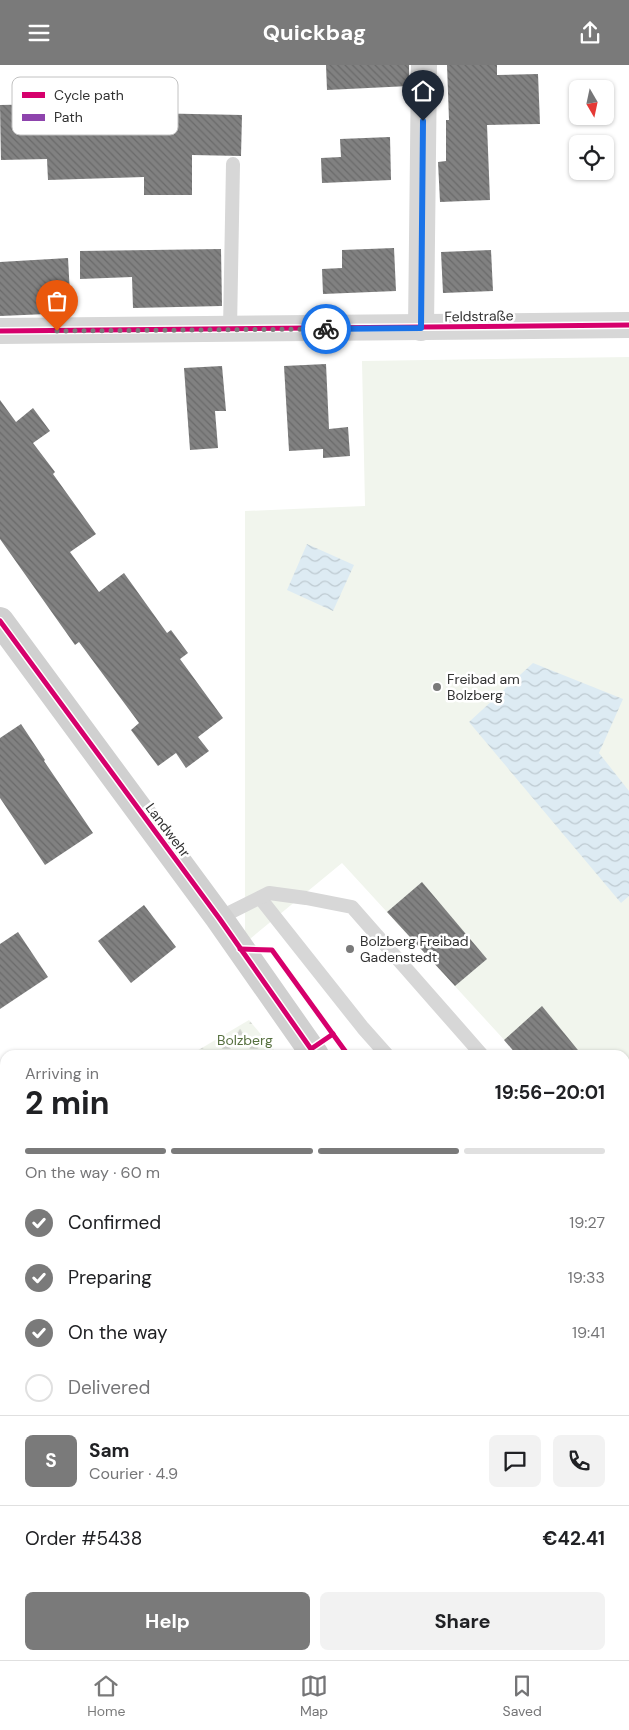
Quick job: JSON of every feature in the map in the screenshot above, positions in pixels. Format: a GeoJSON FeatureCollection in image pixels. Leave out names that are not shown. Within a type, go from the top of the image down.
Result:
{"type":"FeatureCollection","features":[{"type":"Feature","properties":{"kind":"street"},"geometry":{"type":"LineString","coordinates":[[421,328],[424,65]]}},
{"type":"Feature","properties":{"kind":"street","name":"Feldstraße"},"geometry":{"type":"LineString","coordinates":[[0,331],[629,325]]}},
{"type":"Feature","properties":{"kind":"street","name":"Landwehr"},"geometry":{"type":"LineString","coordinates":[[0,621],[219,918],[311,1050]]}},
{"type":"Feature","properties":{"kind":"lane"},"geometry":{"type":"LineString","coordinates":[[230,329],[233,164]]}},
{"type":"Feature","properties":{"kind":"lane"},"geometry":{"type":"LineString","coordinates":[[219,918],[269,893],[352,907],[478,1050]]}},
{"type":"Feature","properties":{"kind":"lane"},"geometry":{"type":"LineString","coordinates":[[260,898],[362,1028],[382,1050]]}},
{"type":"Feature","properties":{"kind":"green space","name":"Freibad am Bolzberg"},"geometry":{"type":"Polygon","coordinates":[[[629,357],[629,1050],[513,1050],[342,863],[245,943],[245,511],[365,506],[362,361],[629,357]]]}},
{"type":"Feature","properties":{"kind":"green space","name":"Bolzberg"},"geometry":{"type":"Polygon","coordinates":[[[249,1020],[274,1050],[198,1050],[249,1020]]]}},
{"type":"Feature","properties":{"kind":"water"},"geometry":{"type":"Polygon","coordinates":[[[307,544],[354,565],[333,611],[287,590],[307,544]]]}},
{"type":"Feature","properties":{"kind":"water"},"geometry":{"type":"Polygon","coordinates":[[[533,663],[623,699],[599,753],[629,791],[629,896],[621,903],[469,722],[533,663]]]}},
{"type":"Feature","properties":{"kind":"building"},"geometry":{"type":"Polygon","coordinates":[[[326,65],[409,65],[409,86],[327,90],[326,65]]]}},
{"type":"Feature","properties":{"kind":"building"},"geometry":{"type":"Polygon","coordinates":[[[447,65],[497,65],[497,75],[538,74],[540,124],[487,125],[490,200],[440,202],[438,162],[446,161],[446,120],[449,120],[447,65]]]}},
{"type":"Feature","properties":{"kind":"building"},"geometry":{"type":"Polygon","coordinates":[[[0,105],[12,105],[12,135],[178,135],[178,114],[242,115],[241,156],[192,155],[192,195],[144,195],[144,177],[48,180],[47,159],[1,160],[0,105]]]}},
{"type":"Feature","properties":{"kind":"building"},"geometry":{"type":"Polygon","coordinates":[[[390,137],[391,180],[322,183],[321,158],[341,157],[340,139],[390,137]]]}},
{"type":"Feature","properties":{"kind":"building"},"geometry":{"type":"Polygon","coordinates":[[[394,248],[396,291],[323,294],[322,269],[342,268],[342,250],[394,248]]]}},
{"type":"Feature","properties":{"kind":"building"},"geometry":{"type":"Polygon","coordinates":[[[221,249],[222,306],[133,308],[132,277],[80,279],[80,251],[221,249]]]}},
{"type":"Feature","properties":{"kind":"building"},"geometry":{"type":"Polygon","coordinates":[[[491,250],[493,291],[443,293],[441,252],[491,250]]]}},
{"type":"Feature","properties":{"kind":"building"},"geometry":{"type":"Polygon","coordinates":[[[68,258],[71,313],[0,316],[0,262],[68,258]]]}},
{"type":"Feature","properties":{"kind":"building"},"geometry":{"type":"Polygon","coordinates":[[[326,364],[329,429],[348,427],[350,456],[323,458],[323,449],[289,451],[284,366],[326,364]]]}},
{"type":"Feature","properties":{"kind":"building"},"geometry":{"type":"Polygon","coordinates":[[[222,366],[226,411],[215,411],[218,448],[190,450],[184,368],[222,366]]]}},
{"type":"Feature","properties":{"kind":"building"},"geometry":{"type":"Polygon","coordinates":[[[0,400],[16,422],[33,408],[50,431],[33,443],[55,472],[53,474],[96,534],[70,552],[99,592],[124,573],[167,633],[171,630],[188,653],[180,659],[223,718],[198,737],[209,751],[186,768],[176,753],[158,766],[131,730],[139,723],[79,642],[75,645],[0,539],[0,400]]]}},
{"type":"Feature","properties":{"kind":"building"},"geometry":{"type":"Polygon","coordinates":[[[21,724],[93,833],[45,865],[0,798],[0,738],[21,724]]]}},
{"type":"Feature","properties":{"kind":"building"},"geometry":{"type":"Polygon","coordinates":[[[422,882],[487,959],[455,986],[387,912],[422,882]]]}},
{"type":"Feature","properties":{"kind":"building"},"geometry":{"type":"Polygon","coordinates":[[[144,905],[176,947],[131,983],[98,941],[144,905]]]}},
{"type":"Feature","properties":{"kind":"building"},"geometry":{"type":"Polygon","coordinates":[[[18,932],[48,977],[0,1009],[0,944],[18,932]]]}},
{"type":"Feature","properties":{"kind":"building"},"geometry":{"type":"Polygon","coordinates":[[[542,1006],[578,1050],[513,1050],[504,1040],[542,1006]]]}},
{"type":"Feature","properties":{"kind":"cycle path"},"geometry":{"type":"LineString","coordinates":[[0,331],[629,325]]}},
{"type":"Feature","properties":{"kind":"cycle path"},"geometry":{"type":"LineString","coordinates":[[0,621],[219,918],[311,1049],[333,1034]]}},
{"type":"Feature","properties":{"kind":"cycle path"},"geometry":{"type":"LineString","coordinates":[[240,949],[272,950],[344,1050]]}},
{"type":"Feature","properties":{"kind":"way so far"},"geometry":{"type":"LineString","coordinates":[[57,331],[326,329]]}},
{"type":"Feature","properties":{"kind":"place","name":"Freibad am Bolzberg"},"geometry":{"type":"Point","coordinates":[437,687]}},
{"type":"Feature","properties":{"kind":"place","name":"Bolzberg Freibad Gadenstedt"},"geometry":{"type":"Point","coordinates":[350,949]}},
{"type":"Feature","properties":{"kind":"route"},"geometry":{"type":"LineString","coordinates":[[326,329],[421,328],[423,121]]}}]}
